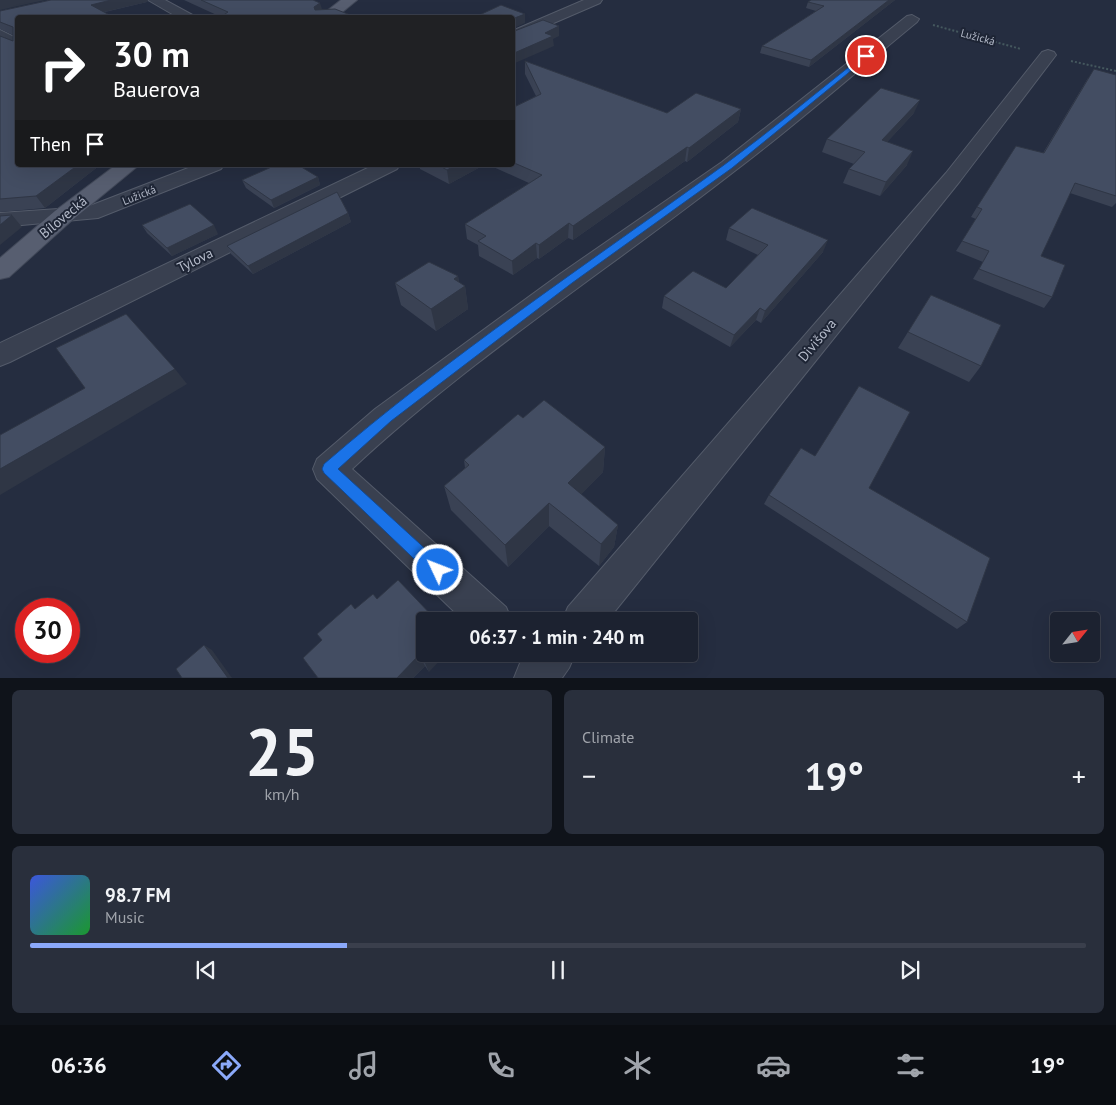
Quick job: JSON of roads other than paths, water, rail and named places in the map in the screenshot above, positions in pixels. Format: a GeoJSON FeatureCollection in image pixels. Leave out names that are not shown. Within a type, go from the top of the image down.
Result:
{"type":"FeatureCollection","features":[{"type":"Feature","properties":{"kind":"main road"},"geometry":{"type":"LineString","coordinates":[[329,15],[350,0]]}},
{"type":"Feature","properties":{"kind":"main road","name":"Bílovecká"},"geometry":{"type":"LineString","coordinates":[[0,271],[63,216],[125,167]]}},
{"type":"Feature","properties":{"kind":"street"},"geometry":{"type":"LineString","coordinates":[[155,0],[185,15]]}},
{"type":"Feature","properties":{"kind":"street"},"geometry":{"type":"LineString","coordinates":[[515,36],[595,0]]}},
{"type":"Feature","properties":{"kind":"street"},"geometry":{"type":"LineString","coordinates":[[482,612],[328,469],[386,418],[568,280],[729,166],[912,20]]}},
{"type":"Feature","properties":{"kind":"street"},"geometry":{"type":"LineString","coordinates":[[0,34],[15,44]]}},
{"type":"Feature","properties":{"kind":"street","name":"Divišova"},"geometry":{"type":"LineString","coordinates":[[590,612],[947,184],[1048,55]]}},
{"type":"Feature","properties":{"kind":"street","name":"Lužická"},"geometry":{"type":"LineString","coordinates":[[0,220],[90,213],[113,206],[209,167]]}},
{"type":"Feature","properties":{"kind":"street","name":"Tylova"},"geometry":{"type":"LineString","coordinates":[[0,355],[386,167]]}}]}
